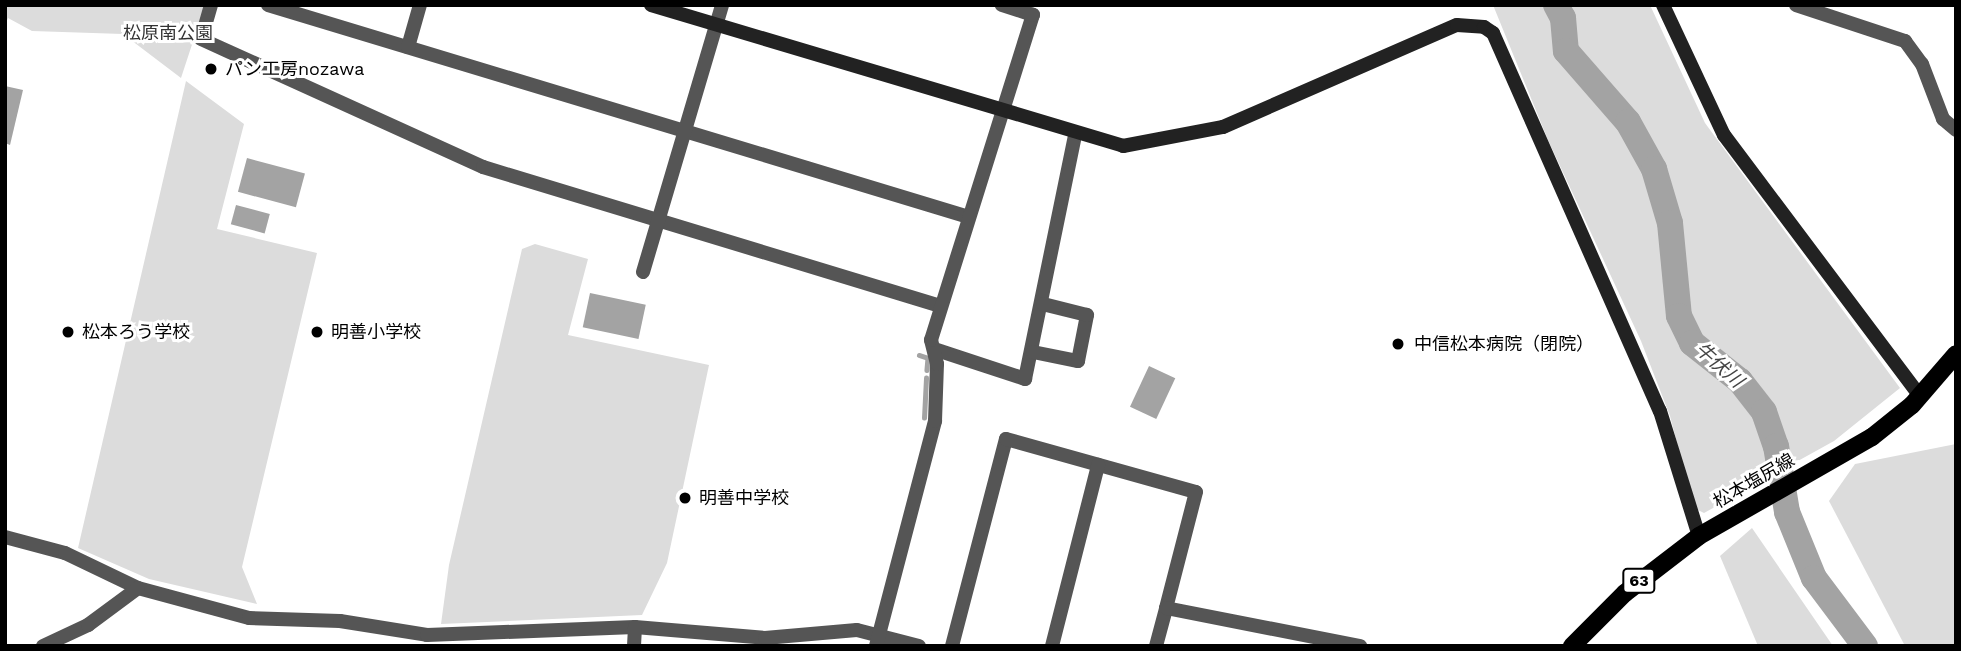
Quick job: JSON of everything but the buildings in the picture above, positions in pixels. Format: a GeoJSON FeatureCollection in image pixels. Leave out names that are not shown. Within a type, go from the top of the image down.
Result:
{"type":"FeatureCollection","features":[{"type":"Feature","properties":{"kind":"main road","name":"松本塩尻線"},"geometry":{"type":"LineString","coordinates":[[1572,646],[1625,593],[1699,536],[1871,437],[1916,400],[1956,354]]}},
{"type":"Feature","properties":{"kind":"street"},"geometry":{"type":"LineString","coordinates":[[211,5],[199,44],[482,167],[940,306]]}},
{"type":"Feature","properties":{"kind":"street"},"geometry":{"type":"LineString","coordinates":[[268,5],[969,217]]}},
{"type":"Feature","properties":{"kind":"street"},"geometry":{"type":"LineString","coordinates":[[408,47],[421,5]]}},
{"type":"Feature","properties":{"kind":"street"},"geometry":{"type":"LineString","coordinates":[[651,5],[1075,135],[1123,146],[1223,127],[1457,25],[1484,27],[1493,33],[1660,411],[1699,536]]}},
{"type":"Feature","properties":{"kind":"street"},"geometry":{"type":"LineString","coordinates":[[643,272],[722,5]]}},
{"type":"Feature","properties":{"kind":"street"},"geometry":{"type":"LineString","coordinates":[[877,639],[935,421],[934,349],[931,340],[1033,15],[1028,10],[1002,5]]}},
{"type":"Feature","properties":{"kind":"street"},"geometry":{"type":"LineString","coordinates":[[1663,5],[1724,135],[1916,400]]}},
{"type":"Feature","properties":{"kind":"street"},"geometry":{"type":"LineString","coordinates":[[1796,5],[1905,41],[1922,64],[1943,119],[1956,130]]}},
{"type":"Feature","properties":{"kind":"street"},"geometry":{"type":"LineString","coordinates":[[934,349],[1025,379],[1043,304],[1075,135]]}},
{"type":"Feature","properties":{"kind":"street"},"geometry":{"type":"LineString","coordinates":[[1033,352],[1079,361],[1087,315],[1043,304]]}},
{"type":"Feature","properties":{"kind":"street"},"geometry":{"type":"LineString","coordinates":[[952,646],[1006,439],[1196,492],[1156,646]]}},
{"type":"Feature","properties":{"kind":"street"},"geometry":{"type":"LineString","coordinates":[[1052,646],[1098,465]]}},
{"type":"Feature","properties":{"kind":"street"},"geometry":{"type":"LineString","coordinates":[[5,537],[65,553],[138,587],[249,618],[340,621],[432,629],[635,627],[765,638],[857,630],[877,639],[919,646]]}},
{"type":"Feature","properties":{"kind":"street"},"geometry":{"type":"LineString","coordinates":[[43,646],[88,625],[138,587]]}},
{"type":"Feature","properties":{"kind":"street"},"geometry":{"type":"LineString","coordinates":[[1166,608],[1360,646]]}},
{"type":"Feature","properties":{"kind":"street"},"geometry":{"type":"LineString","coordinates":[[634,646],[635,627]]}},
{"type":"Feature","properties":{"kind":"green space","name":"松原南公園"},"geometry":{"type":"Polygon","coordinates":[[[5,5],[205,5],[181,78],[123,34],[32,31],[8,18],[5,25],[5,5]]]}},
{"type":"Feature","properties":{"kind":"green space"},"geometry":{"type":"Polygon","coordinates":[[[1493,5],[1650,5],[1705,123],[1900,388],[1834,441],[1704,513],[1694,508],[1670,416],[1641,341],[1548,140],[1493,5]]]}},
{"type":"Feature","properties":{"kind":"green space"},"geometry":{"type":"Polygon","coordinates":[[[186,81],[244,124],[217,229],[317,253],[242,567],[257,604],[149,579],[78,548],[186,81]]]}},
{"type":"Feature","properties":{"kind":"green space"},"geometry":{"type":"Polygon","coordinates":[[[535,244],[588,259],[568,335],[709,365],[667,563],[642,615],[441,624],[449,565],[522,249],[535,244]]]}},
{"type":"Feature","properties":{"kind":"green space"},"geometry":{"type":"Polygon","coordinates":[[[1956,444],[1956,646],[1905,646],[1829,501],[1855,464],[1956,444]]]}},
{"type":"Feature","properties":{"kind":"green space"},"geometry":{"type":"Polygon","coordinates":[[[1752,528],[1833,646],[1758,646],[1720,556],[1752,528]]]}},
{"type":"Feature","properties":{"kind":"shaded area"},"geometry":{"type":"Polygon","coordinates":[[[5,86],[23,90],[10,145],[5,143],[5,86]]]}},
{"type":"Feature","properties":{"kind":"shaded area"},"geometry":{"type":"Polygon","coordinates":[[[247,158],[305,174],[296,207],[238,192],[247,158]]]}},
{"type":"Feature","properties":{"kind":"shaded area"},"geometry":{"type":"Polygon","coordinates":[[[236,205],[270,214],[265,233],[231,224],[236,205]]]}},
{"type":"Feature","properties":{"kind":"shaded area"},"geometry":{"type":"Polygon","coordinates":[[[590,293],[646,305],[638,339],[583,327],[590,293]]]}},
{"type":"Feature","properties":{"kind":"shaded area"},"geometry":{"type":"Polygon","coordinates":[[[1149,366],[1175,378],[1156,419],[1130,407],[1149,366]]]}},
{"type":"Feature","properties":{"kind":"waterway","name":"牛伏川"},"geometry":{"type":"LineString","coordinates":[[1556,5],[1563,18],[1566,51],[1628,122],[1654,169],[1670,223],[1679,316],[1692,343],[1740,381],[1764,412],[1776,446],[1787,512],[1814,578],[1865,646]]}},
{"type":"Feature","properties":{"kind":"waterway"},"geometry":{"type":"LineString","coordinates":[[919,355],[928,358],[927,370]]}},
{"type":"Feature","properties":{"kind":"waterway"},"geometry":{"type":"LineString","coordinates":[[924,418],[926,378]]}},
{"type":"Feature","properties":{"kind":"place","name":"パン工房nozawa"},"geometry":{"type":"Point","coordinates":[211,69]}},
{"type":"Feature","properties":{"kind":"place","name":"松本ろう学校"},"geometry":{"type":"Point","coordinates":[68,332]}},
{"type":"Feature","properties":{"kind":"place","name":"明善小学校"},"geometry":{"type":"Point","coordinates":[317,332]}},
{"type":"Feature","properties":{"kind":"place","name":"中信松本病院（閉院）"},"geometry":{"type":"Point","coordinates":[1398,344]}},
{"type":"Feature","properties":{"kind":"place","name":"明善中学校"},"geometry":{"type":"Point","coordinates":[685,498]}}]}
